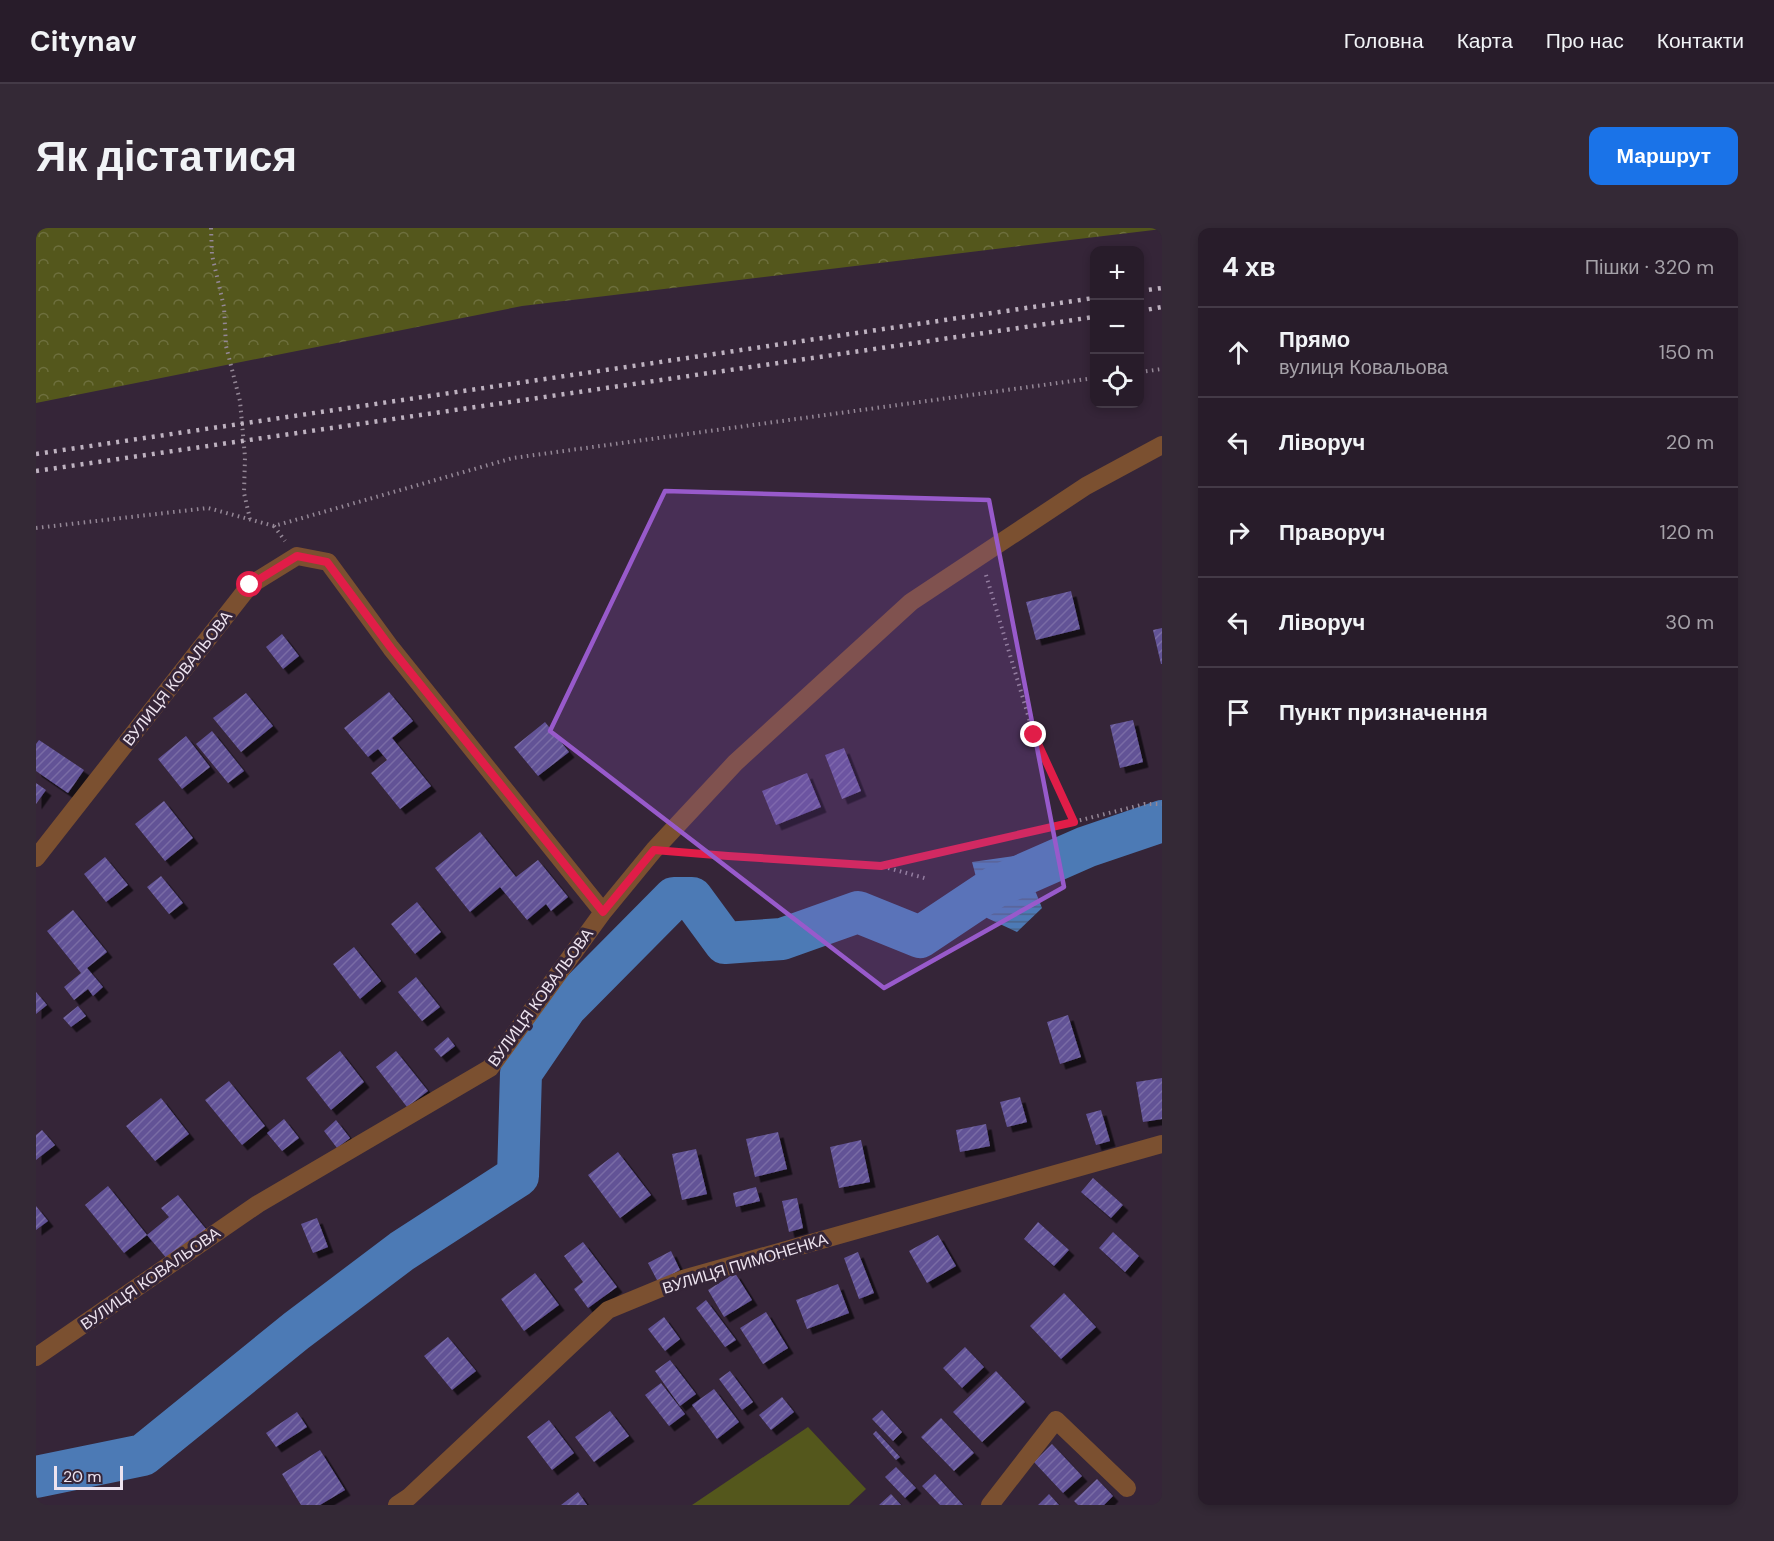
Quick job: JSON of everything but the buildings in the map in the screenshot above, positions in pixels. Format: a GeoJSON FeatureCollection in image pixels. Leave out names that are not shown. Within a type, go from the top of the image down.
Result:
{"type":"FeatureCollection","features":[{"type":"Feature","properties":{"kind":"street"},"geometry":{"type":"LineString","coordinates":[[603,912],[654,850],[735,763],[911,602],[1086,486],[1162,445]]}},
{"type":"Feature","properties":{"kind":"street","name":"ВУЛИЦЯ КОВАЛЬОВА"},"geometry":{"type":"LineString","coordinates":[[36,858],[250,585],[297,556],[327,562],[391,648],[603,912],[490,1068],[258,1204],[36,1357]]}},
{"type":"Feature","properties":{"kind":"street","name":"ВУЛИЦЯ ПИМОНЕНКА"},"geometry":{"type":"LineString","coordinates":[[397,1505],[409,1497],[608,1310],[683,1279],[1162,1144]]}},
{"type":"Feature","properties":{"kind":"street"},"geometry":{"type":"LineString","coordinates":[[990,1505],[1056,1420],[1127,1488]]}},
{"type":"Feature","properties":{"kind":"path"},"geometry":{"type":"LineString","coordinates":[[211,228],[212,255],[224,307],[225,346],[240,401],[245,457],[244,493],[250,519]]}},
{"type":"Feature","properties":{"kind":"path"},"geometry":{"type":"LineString","coordinates":[[1144,371],[1162,369]]}},
{"type":"Feature","properties":{"kind":"path"},"geometry":{"type":"LineString","coordinates":[[36,528],[208,508],[274,526],[513,458],[1090,379]]}},
{"type":"Feature","properties":{"kind":"path"},"geometry":{"type":"LineString","coordinates":[[980,556],[1034,735],[1074,822]]}},
{"type":"Feature","properties":{"kind":"path"},"geometry":{"type":"LineString","coordinates":[[881,866],[1145,804],[1162,804]]}},
{"type":"Feature","properties":{"kind":"path"},"geometry":{"type":"LineString","coordinates":[[654,850],[881,866],[928,879]]}},
{"type":"Feature","properties":{"kind":"highlighted area"},"geometry":{"type":"Polygon","coordinates":[[[665,491],[989,500],[1064,887],[884,988],[550,731],[665,491]]]}},
{"type":"Feature","properties":{"kind":"green space"},"geometry":{"type":"Polygon","coordinates":[[[36,228],[1162,229],[522,306],[36,403],[36,228]]]}},
{"type":"Feature","properties":{"kind":"green space"},"geometry":{"type":"Polygon","coordinates":[[[808,1427],[866,1489],[849,1505],[692,1505],[808,1427]]]}},
{"type":"Feature","properties":{"kind":"water"},"geometry":{"type":"Polygon","coordinates":[[[1021,855],[1042,908],[1017,932],[987,918],[972,862],[1021,855]]]}},
{"type":"Feature","properties":{"kind":"waterway"},"geometry":{"type":"LineString","coordinates":[[36,1477],[143,1455],[296,1331],[402,1251],[518,1176],[521,1073],[566,1007],[674,898],[692,898],[725,943],[782,939],[858,912],[920,937],[995,887],[1086,847],[1162,821]]}},
{"type":"Feature","properties":{"kind":"railway"},"geometry":{"type":"LineString","coordinates":[[1144,290],[1162,288]]}},
{"type":"Feature","properties":{"kind":"railway"},"geometry":{"type":"LineString","coordinates":[[36,454],[1090,299]]}},
{"type":"Feature","properties":{"kind":"railway"},"geometry":{"type":"LineString","coordinates":[[1144,310],[1162,307]]}},
{"type":"Feature","properties":{"kind":"railway"},"geometry":{"type":"LineString","coordinates":[[36,471],[1090,318]]}},
{"type":"Feature","properties":{"kind":"route"},"geometry":{"type":"LineString","coordinates":[[250,585],[297,556],[327,562],[391,648],[603,912],[654,850],[881,866],[1074,822],[1034,735]]}}]}
